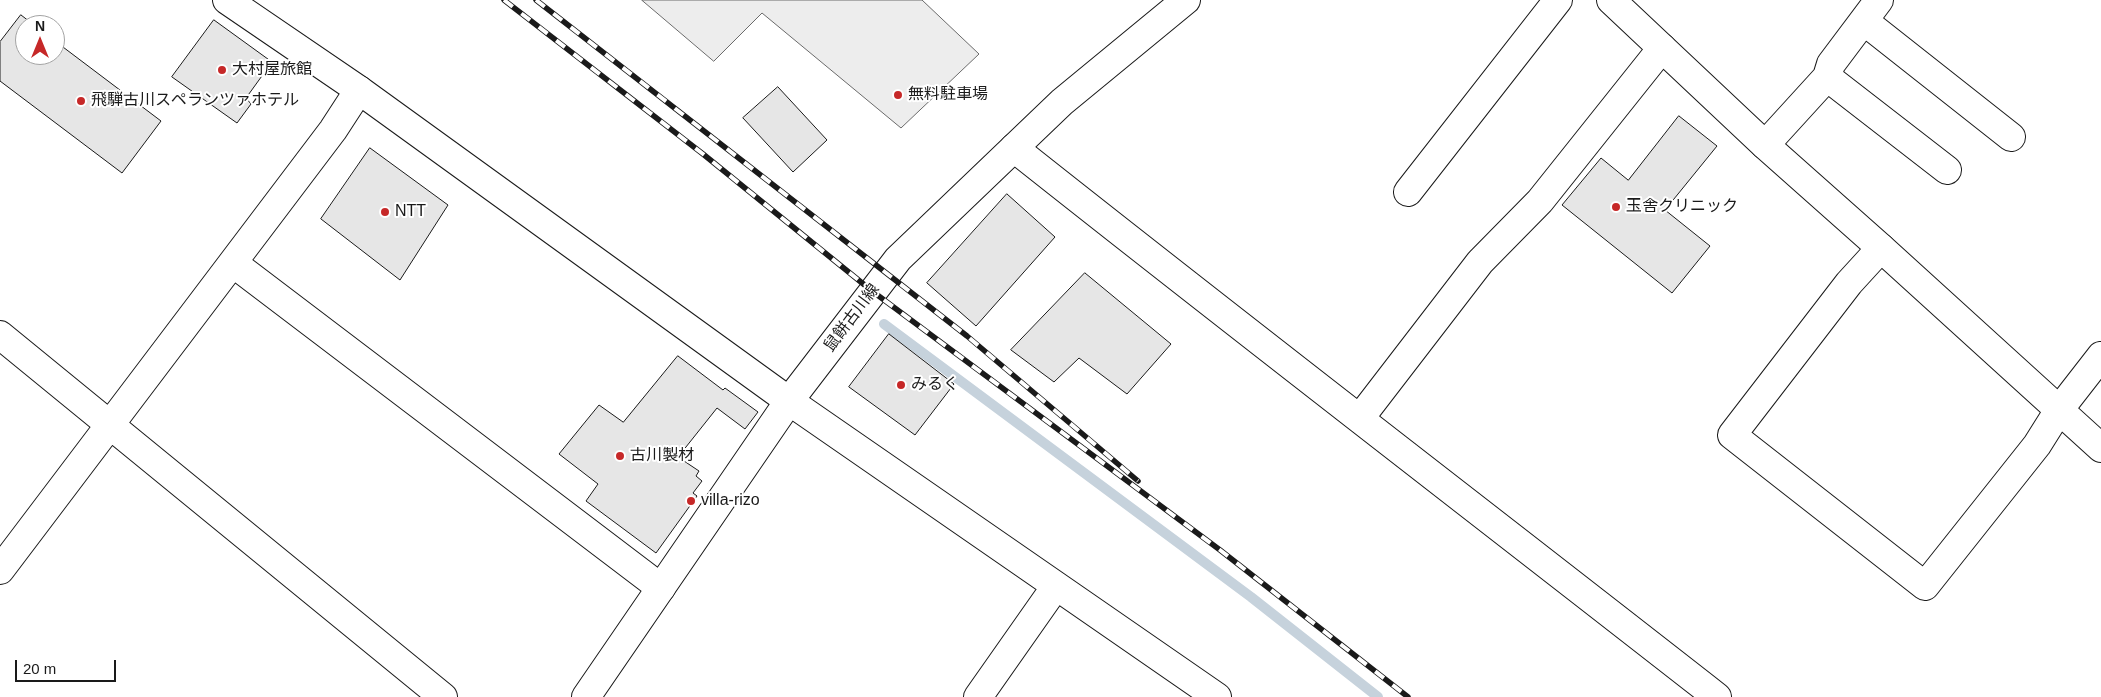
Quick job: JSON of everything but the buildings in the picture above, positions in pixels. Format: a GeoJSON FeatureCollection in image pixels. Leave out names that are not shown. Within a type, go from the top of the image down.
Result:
{"type":"FeatureCollection","features":[{"type":"Feature","properties":{"kind":"street"},"geometry":{"type":"LineString","coordinates":[[227,0],[358,90],[789,401],[1217,697]]}},
{"type":"Feature","properties":{"kind":"street","name":"鼠餅古川線"},"geometry":{"type":"LineString","coordinates":[[586,697],[789,401],[898,259],[1062,102],[1186,0]]}},
{"type":"Feature","properties":{"kind":"street"},"geometry":{"type":"LineString","coordinates":[[1408,192],[1558,0]]}},
{"type":"Feature","properties":{"kind":"street"},"geometry":{"type":"LineString","coordinates":[[1611,0],[1765,145],[2101,448]]}},
{"type":"Feature","properties":{"kind":"street"},"geometry":{"type":"LineString","coordinates":[[1765,145],[1827,77],[1831,64],[1872,11],[2011,137]]}},
{"type":"Feature","properties":{"kind":"street"},"geometry":{"type":"LineString","coordinates":[[1360,418],[1480,262],[1540,201],[1662,48]]}},
{"type":"Feature","properties":{"kind":"street"},"geometry":{"type":"LineString","coordinates":[[1827,77],[1947,170]]}},
{"type":"Feature","properties":{"kind":"street"},"geometry":{"type":"LineString","coordinates":[[0,570],[333,130],[358,90]]}},
{"type":"Feature","properties":{"kind":"street"},"geometry":{"type":"LineString","coordinates":[[1014,148],[1717,697]]}},
{"type":"Feature","properties":{"kind":"street"},"geometry":{"type":"LineString","coordinates":[[1881,248],[1849,283],[1732,435],[1925,586],[2037,445],[2059,410],[2101,356]]}},
{"type":"Feature","properties":{"kind":"street"},"geometry":{"type":"LineString","coordinates":[[233,263],[661,588]]}},
{"type":"Feature","properties":{"kind":"street"},"geometry":{"type":"LineString","coordinates":[[0,335],[443,697]]}},
{"type":"Feature","properties":{"kind":"street"},"geometry":{"type":"LineString","coordinates":[[978,697],[1056,586]]}},
{"type":"Feature","properties":{"kind":"shaded area","name":"無料駐車場"},"geometry":{"type":"Polygon","coordinates":[[[642,0],[922,0],[979,54],[901,128],[762,13],[714,61],[642,0]]]}},
{"type":"Feature","properties":{"kind":"waterway"},"geometry":{"type":"LineString","coordinates":[[884,324],[1251,597],[1378,697]]}},
{"type":"Feature","properties":{"kind":"railway"},"geometry":{"type":"LineString","coordinates":[[504,0],[703,154],[872,291],[1220,550],[1408,697]]}},
{"type":"Feature","properties":{"kind":"railway"},"geometry":{"type":"LineString","coordinates":[[536,0],[967,336],[1138,481]]}},
{"type":"Feature","properties":{"kind":"place","name":"大村屋旅館"},"geometry":{"type":"Point","coordinates":[222,70]}},
{"type":"Feature","properties":{"kind":"place","name":"無料駐車場"},"geometry":{"type":"Point","coordinates":[898,95]}},
{"type":"Feature","properties":{"kind":"place","name":"飛騨古川スペランツァホテル"},"geometry":{"type":"Point","coordinates":[81,101]}},
{"type":"Feature","properties":{"kind":"place","name":"玉舎クリニック"},"geometry":{"type":"Point","coordinates":[1616,207]}},
{"type":"Feature","properties":{"kind":"place","name":"NTT"},"geometry":{"type":"Point","coordinates":[385,212]}},
{"type":"Feature","properties":{"kind":"place","name":"みるく"},"geometry":{"type":"Point","coordinates":[901,385]}},
{"type":"Feature","properties":{"kind":"place","name":"古川製材"},"geometry":{"type":"Point","coordinates":[620,456]}},
{"type":"Feature","properties":{"kind":"place","name":"villa-rizo"},"geometry":{"type":"Point","coordinates":[691,501]}}]}
